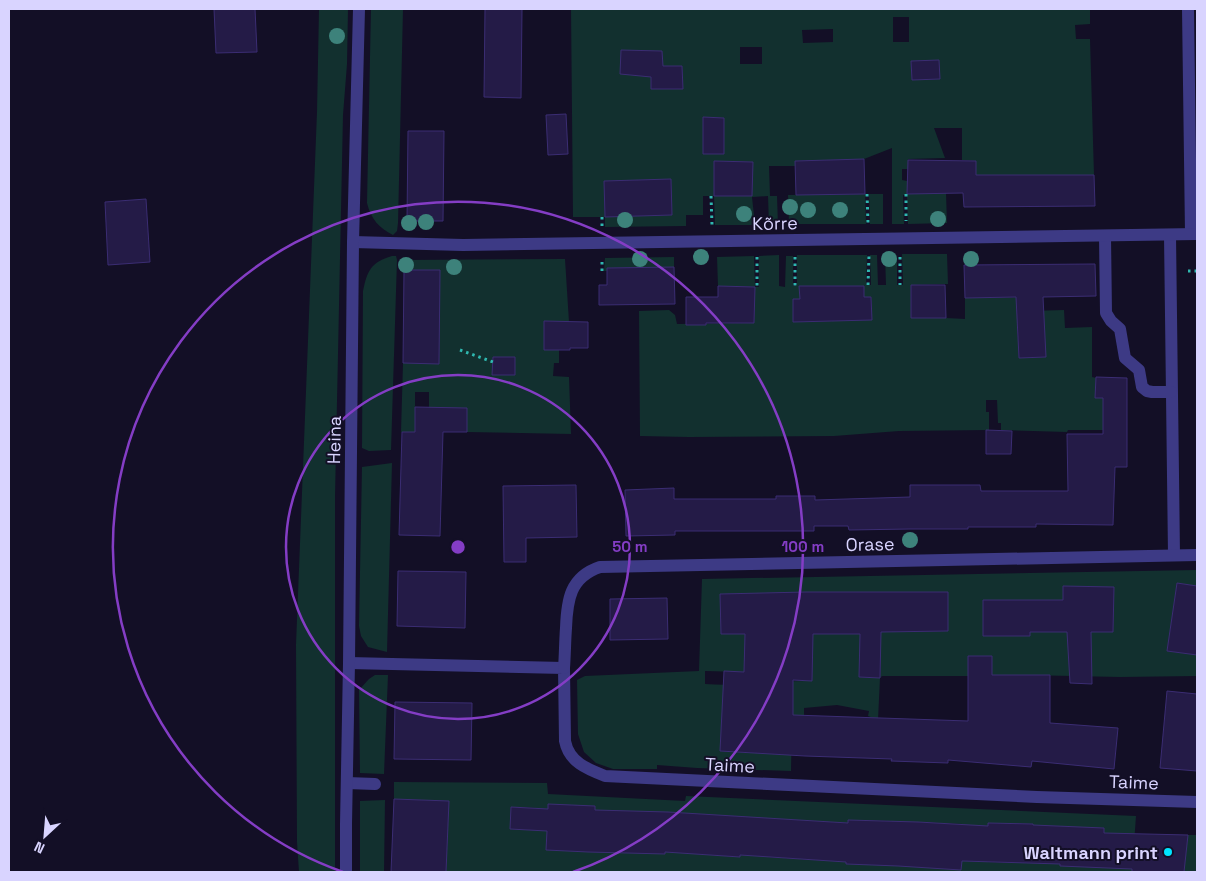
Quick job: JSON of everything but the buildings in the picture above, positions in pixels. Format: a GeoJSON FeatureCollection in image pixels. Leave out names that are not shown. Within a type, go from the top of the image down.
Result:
{"type":"FeatureCollection","features":[{"type":"Feature","properties":{"kind":"street","name":"Heina"},"geometry":{"type":"LineString","coordinates":[[346,872],[350,663],[353,242],[358,9]]}},
{"type":"Feature","properties":{"kind":"street"},"geometry":{"type":"LineString","coordinates":[[1188,9],[1194,234]]}},
{"type":"Feature","properties":{"kind":"street","name":"Kõrre"},"geometry":{"type":"LineString","coordinates":[[353,242],[463,245],[1194,234]]}},
{"type":"Feature","properties":{"kind":"street"},"geometry":{"type":"LineString","coordinates":[[1170,235],[1174,555]]}},
{"type":"Feature","properties":{"kind":"street"},"geometry":{"type":"LineString","coordinates":[[1105,236],[1106,313],[1111,321],[1120,329],[1125,358],[1139,370],[1142,388],[1147,391],[1171,392]]}},
{"type":"Feature","properties":{"kind":"street","name":"Orase"},"geometry":{"type":"LineString","coordinates":[[564,668],[566,611],[569,598],[574,586],[582,577],[591,570],[600,567],[1197,555]]}},
{"type":"Feature","properties":{"kind":"street"},"geometry":{"type":"LineString","coordinates":[[350,663],[564,668]]}},
{"type":"Feature","properties":{"kind":"street","name":"Taime"},"geometry":{"type":"LineString","coordinates":[[564,668],[565,741],[567,750],[582,767],[605,776],[1037,797],[1197,802]]}},
{"type":"Feature","properties":{"kind":"street"},"geometry":{"type":"LineString","coordinates":[[347,783],[375,784]]}},
{"type":"Feature","properties":{"kind":"path"},"geometry":{"type":"LineString","coordinates":[[867,194],[868,227]]}},
{"type":"Feature","properties":{"kind":"path"},"geometry":{"type":"LineString","coordinates":[[906,194],[906,226]]}},
{"type":"Feature","properties":{"kind":"path"},"geometry":{"type":"LineString","coordinates":[[711,196],[712,228]]}},
{"type":"Feature","properties":{"kind":"path"},"geometry":{"type":"LineString","coordinates":[[900,251],[900,285]]}},
{"type":"Feature","properties":{"kind":"path"},"geometry":{"type":"LineString","coordinates":[[795,252],[795,286]]}},
{"type":"Feature","properties":{"kind":"path"},"geometry":{"type":"LineString","coordinates":[[868,286],[869,252]]}},
{"type":"Feature","properties":{"kind":"path"},"geometry":{"type":"LineString","coordinates":[[757,253],[757,287]]}},
{"type":"Feature","properties":{"kind":"path"},"geometry":{"type":"LineString","coordinates":[[602,256],[602,271]]}},
{"type":"Feature","properties":{"kind":"path"},"geometry":{"type":"LineString","coordinates":[[460,350],[493,362]]}},
{"type":"Feature","properties":{"kind":"green space"},"geometry":{"type":"Polygon","coordinates":[[[319,9],[348,9],[347,64],[343,115],[335,497],[335,872],[299,872],[297,842],[296,645],[317,112],[319,9]]]}},
{"type":"Feature","properties":{"kind":"green space"},"geometry":{"type":"Polygon","coordinates":[[[371,9],[403,9],[398,223],[397,231],[393,235],[376,222],[367,203],[371,9]]]}},
{"type":"Feature","properties":{"kind":"green space"},"geometry":{"type":"Polygon","coordinates":[[[571,9],[1090,9],[1090,24],[1075,25],[1076,39],[1090,39],[1094,175],[976,175],[976,161],[962,160],[962,128],[934,128],[945,158],[908,159],[908,169],[902,169],[902,180],[907,181],[908,194],[946,193],[947,223],[908,224],[907,195],[903,195],[904,224],[892,224],[892,148],[864,159],[795,161],[795,166],[769,166],[770,196],[777,196],[778,225],[769,225],[768,196],[752,197],[755,225],[715,225],[714,196],[703,196],[703,215],[686,215],[686,226],[605,227],[605,217],[573,217],[571,9]],[[893,17],[893,42],[909,42],[909,17],[893,17]],[[833,29],[802,30],[803,43],[833,42],[833,29]],[[740,47],[740,64],[762,64],[762,47],[740,47]],[[939,60],[911,61],[912,80],[940,79],[939,60]],[[682,66],[651,67],[652,89],[683,88],[682,66]],[[703,117],[724,153],[724,118],[703,117]],[[714,161],[714,196],[752,196],[752,162],[714,161]],[[671,179],[604,181],[605,217],[672,215],[671,179]]]}},
{"type":"Feature","properties":{"kind":"green space"},"geometry":{"type":"Polygon","coordinates":[[[865,194],[866,224],[789,224],[788,195],[865,194]]]}},
{"type":"Feature","properties":{"kind":"green space"},"geometry":{"type":"Polygon","coordinates":[[[869,194],[883,194],[883,224],[870,224],[869,194]]]}},
{"type":"Feature","properties":{"kind":"green space"},"geometry":{"type":"Polygon","coordinates":[[[902,254],[947,254],[948,284],[911,285],[911,318],[965,319],[965,298],[1030,297],[1031,311],[1064,310],[1065,328],[1092,327],[1092,377],[1096,378],[1095,398],[1103,398],[1103,430],[1068,430],[1067,432],[1001,430],[1001,423],[998,423],[997,400],[986,400],[986,412],[989,412],[989,430],[899,431],[834,436],[640,436],[639,311],[669,310],[675,315],[677,324],[754,323],[755,287],[759,287],[759,256],[779,255],[779,286],[785,287],[786,256],[793,256],[793,286],[797,286],[797,255],[867,255],[866,285],[871,285],[870,255],[877,255],[878,285],[886,285],[885,255],[897,255],[897,285],[903,285],[902,254]],[[800,286],[800,299],[793,299],[800,322],[865,320],[872,308],[871,297],[864,297],[863,286],[800,286]],[[1044,322],[1017,323],[1019,358],[1045,357],[1044,322]]]}},
{"type":"Feature","properties":{"kind":"green space"},"geometry":{"type":"Polygon","coordinates":[[[396,256],[397,260],[391,450],[369,451],[362,448],[363,291],[371,268],[379,261],[396,256]]]}},
{"type":"Feature","properties":{"kind":"green space"},"geometry":{"type":"Polygon","coordinates":[[[754,256],[755,287],[718,286],[717,257],[754,256]]]}},
{"type":"Feature","properties":{"kind":"green space"},"geometry":{"type":"Polygon","coordinates":[[[674,257],[674,267],[607,268],[607,271],[604,271],[605,258],[674,257]]]}},
{"type":"Feature","properties":{"kind":"green space"},"geometry":{"type":"Polygon","coordinates":[[[565,259],[569,322],[544,321],[544,349],[559,350],[559,363],[554,363],[553,376],[569,377],[571,434],[467,432],[467,408],[443,408],[443,432],[401,432],[403,363],[439,363],[440,271],[404,270],[405,260],[565,259]],[[493,357],[493,375],[515,375],[515,357],[493,357]],[[415,392],[415,421],[429,421],[429,392],[415,392]]]}},
{"type":"Feature","properties":{"kind":"green space"},"geometry":{"type":"Polygon","coordinates":[[[392,463],[387,652],[368,647],[361,636],[359,626],[362,467],[392,463]]]}},
{"type":"Feature","properties":{"kind":"green space"},"geometry":{"type":"Polygon","coordinates":[[[1197,570],[1197,586],[1177,583],[1167,651],[1197,655],[1197,676],[1024,675],[992,677],[992,656],[969,656],[968,676],[882,676],[880,678],[878,720],[868,716],[869,711],[837,705],[804,708],[804,719],[792,718],[791,771],[657,765],[657,769],[613,769],[596,763],[584,752],[578,734],[577,680],[585,676],[699,671],[702,579],[1197,570]],[[1063,587],[1063,632],[1113,632],[1114,587],[1063,587]],[[894,592],[895,632],[948,631],[948,592],[894,592]],[[805,593],[805,634],[860,634],[805,593]],[[720,594],[721,634],[776,633],[720,594]],[[983,600],[983,636],[1030,636],[1029,600],[983,600]],[[860,653],[859,677],[880,678],[881,654],[860,653]],[[744,661],[744,672],[705,671],[705,684],[732,685],[812,681],[744,661]],[[722,715],[720,751],[776,754],[722,715]]]}},
{"type":"Feature","properties":{"kind":"green space"},"geometry":{"type":"Polygon","coordinates":[[[375,675],[388,675],[384,774],[360,773],[359,690],[375,675]]]}},
{"type":"Feature","properties":{"kind":"green space"},"geometry":{"type":"Polygon","coordinates":[[[394,782],[547,783],[548,794],[685,801],[686,796],[1136,816],[1132,872],[446,872],[449,801],[394,799],[394,782]],[[511,807],[510,829],[536,830],[537,808],[511,807]],[[698,814],[696,854],[740,857],[742,817],[698,814]],[[771,818],[768,857],[815,860],[771,818]],[[848,820],[846,863],[892,822],[848,820]],[[918,822],[915,867],[964,825],[918,822]],[[989,823],[987,862],[1031,863],[1033,824],[989,823]],[[1062,827],[1103,868],[1104,828],[1062,827]]]}},
{"type":"Feature","properties":{"kind":"green space"},"geometry":{"type":"Polygon","coordinates":[[[385,800],[384,872],[360,872],[360,801],[385,800]]]}},
{"type":"Feature","properties":{"kind":"green space"},"geometry":{"type":"Polygon","coordinates":[[[1188,835],[1197,835],[1197,872],[1184,872],[1188,835]]]}},
{"type":"Feature","properties":{"kind":"place","name":"Waltmann print"},"geometry":{"type":"Point","coordinates":[1168,852]}}]}
